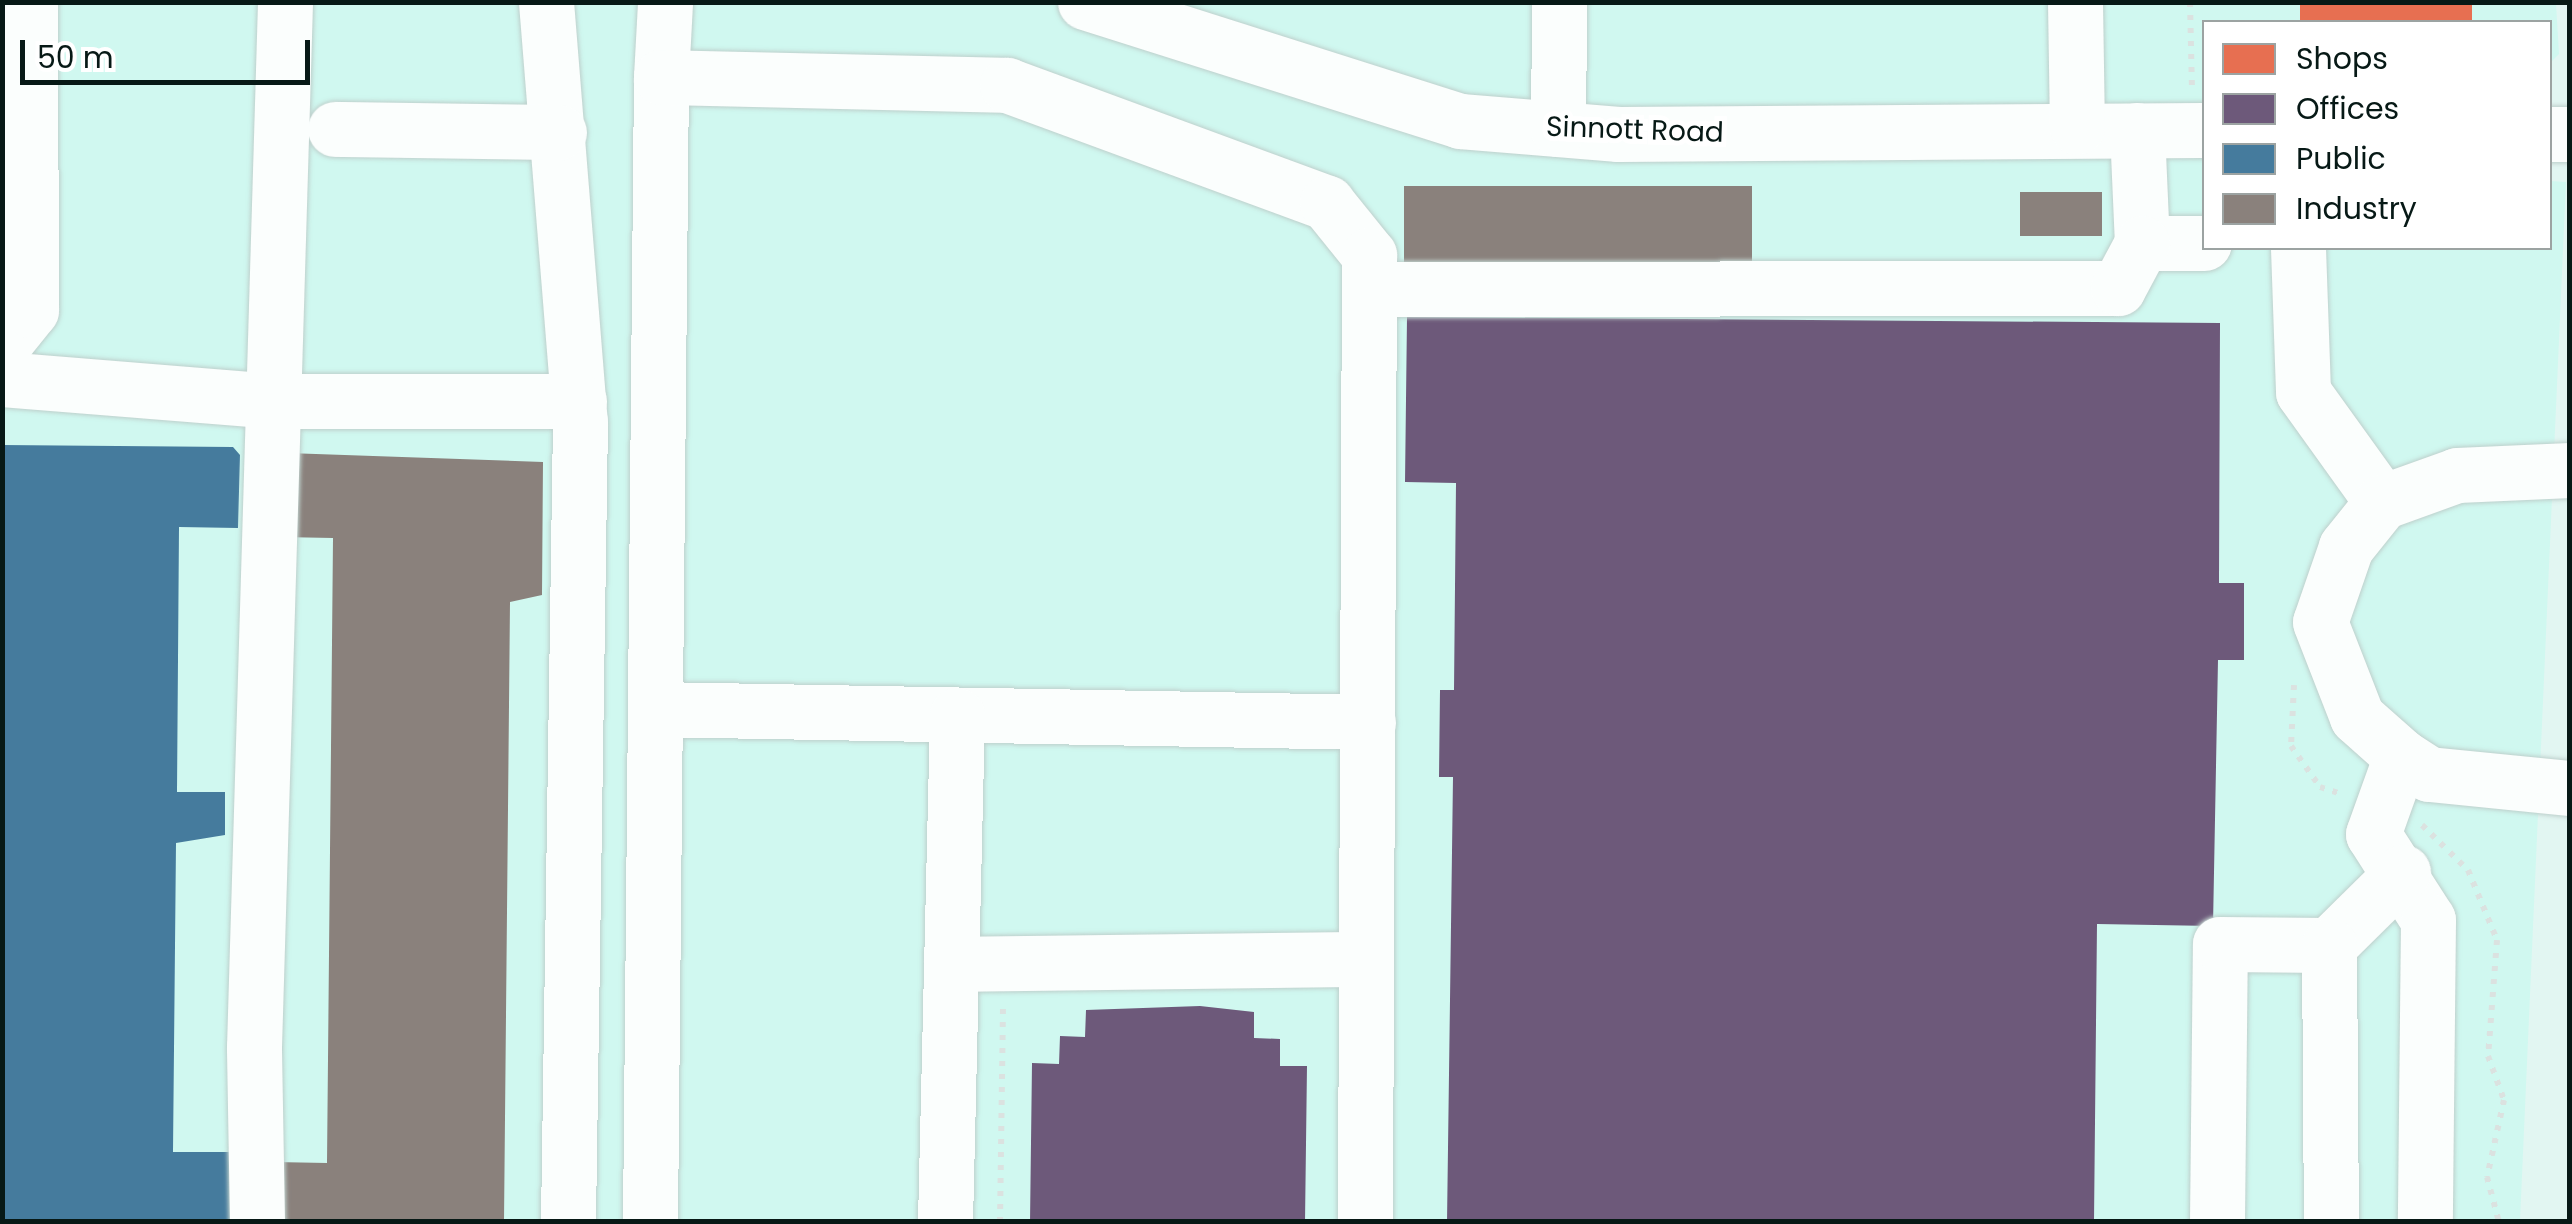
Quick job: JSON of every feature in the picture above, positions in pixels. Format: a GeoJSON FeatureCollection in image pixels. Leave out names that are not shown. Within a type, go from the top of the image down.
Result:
{"type":"FeatureCollection","features":[{"type":"Feature","properties":{"kind":"street"},"geometry":{"type":"LineString","coordinates":[[2,346],[31,310],[30,2]]}},
{"type":"Feature","properties":{"kind":"street"},"geometry":{"type":"LineString","coordinates":[[257,1222],[285,2]]}},
{"type":"Feature","properties":{"kind":"street"},"geometry":{"type":"LineString","coordinates":[[546,2],[579,402],[568,1222]]}},
{"type":"Feature","properties":{"kind":"street"},"geometry":{"type":"LineString","coordinates":[[650,1222],[661,77],[665,2]]}},
{"type":"Feature","properties":{"kind":"street","name":"Sinnott Road"},"geometry":{"type":"LineString","coordinates":[[1085,2],[1220,22],[1460,121],[1558,129],[2137,130],[2197,117]]}},
{"type":"Feature","properties":{"kind":"street"},"geometry":{"type":"LineString","coordinates":[[1558,129],[1559,2]]}},
{"type":"Feature","properties":{"kind":"street"},"geometry":{"type":"LineString","coordinates":[[2075,2],[2077,127]]}},
{"type":"Feature","properties":{"kind":"street"},"geometry":{"type":"LineString","coordinates":[[661,77],[1007,85],[1327,203],[1370,255],[1365,1222]]}},
{"type":"Feature","properties":{"kind":"street"},"geometry":{"type":"LineString","coordinates":[[335,129],[559,132]]}},
{"type":"Feature","properties":{"kind":"street"},"geometry":{"type":"LineString","coordinates":[[1369,288],[2118,288],[2142,243],[2137,130]]}},
{"type":"Feature","properties":{"kind":"street"},"geometry":{"type":"LineString","coordinates":[[2142,243],[2202,243]]}},
{"type":"Feature","properties":{"kind":"street"},"geometry":{"type":"LineString","coordinates":[[2298,250],[2303,392],[2382,502]]}},
{"type":"Feature","properties":{"kind":"street"},"geometry":{"type":"LineString","coordinates":[[2,379],[273,402],[579,402]]}},
{"type":"Feature","properties":{"kind":"street"},"geometry":{"type":"LineString","coordinates":[[2570,470],[2457,475],[2382,502],[2346,547],[2320,622],[2358,716],[2401,756],[2429,774],[2570,788]]}},
{"type":"Feature","properties":{"kind":"street"},"geometry":{"type":"LineString","coordinates":[[655,709],[1368,722]]}},
{"type":"Feature","properties":{"kind":"street"},"geometry":{"type":"LineString","coordinates":[[945,1222],[957,715]]}},
{"type":"Feature","properties":{"kind":"street"},"geometry":{"type":"LineString","coordinates":[[2401,756],[2373,834],[2402,872],[2428,920],[2426,1222]]}},
{"type":"Feature","properties":{"kind":"street"},"geometry":{"type":"LineString","coordinates":[[2331,1222],[2329,946],[2402,872]]}},
{"type":"Feature","properties":{"kind":"street"},"geometry":{"type":"LineString","coordinates":[[2217,1222],[2220,944],[2329,946]]}},
{"type":"Feature","properties":{"kind":"street"},"geometry":{"type":"LineString","coordinates":[[950,964],[1366,959]]}},
{"type":"Feature","properties":{"kind":"path"},"geometry":{"type":"LineString","coordinates":[[2190,2],[2197,117]]}},
{"type":"Feature","properties":{"kind":"path"},"geometry":{"type":"LineString","coordinates":[[1000,1222],[1004,962]]}},
{"type":"Feature","properties":{"kind":"shaded area"},"geometry":{"type":"Polygon","coordinates":[[[2,3],[2556,3],[2559,54],[2552,61],[2552,20],[2202,20],[2202,250],[2552,250],[2552,181],[2566,182],[2520,1221],[3,1221],[2,3]]]}},
{"type":"Feature","properties":{"kind":"building: Shops"},"geometry":{"type":"Polygon","coordinates":[[[2300,2],[2472,2],[2472,20],[2300,20],[2300,2]]]}},
{"type":"Feature","properties":{"kind":"building: Offices"},"geometry":{"type":"Polygon","coordinates":[[[1407,317],[2220,323],[2219,583],[2244,583],[2244,660],[2218,660],[2213,926],[2097,924],[2094,1222],[1447,1222],[1453,777],[1439,777],[1440,690],[1454,690],[1456,483],[1405,482],[1407,317]]]}},
{"type":"Feature","properties":{"kind":"building: Offices"},"geometry":{"type":"Polygon","coordinates":[[[1200,1006],[1254,1012],[1254,1038],[1280,1039],[1280,1066],[1307,1066],[1305,1222],[1030,1222],[1032,1063],[1059,1064],[1060,1036],[1085,1037],[1086,1010],[1200,1006]]]}},
{"type":"Feature","properties":{"kind":"building: Public"},"geometry":{"type":"Polygon","coordinates":[[[2,445],[233,447],[240,455],[238,528],[179,527],[177,792],[225,792],[225,835],[176,843],[173,1152],[232,1152],[231,1222],[2,1222],[2,445]]]}},
{"type":"Feature","properties":{"kind":"building: Industry"},"geometry":{"type":"Polygon","coordinates":[[[1404,186],[1752,186],[1752,266],[1404,266],[1404,186]]]}},
{"type":"Feature","properties":{"kind":"building: Industry"},"geometry":{"type":"Polygon","coordinates":[[[2020,192],[2102,192],[2102,236],[2020,236],[2020,192]]]}},
{"type":"Feature","properties":{"kind":"building: Industry"},"geometry":{"type":"Polygon","coordinates":[[[287,453],[543,462],[542,595],[510,602],[504,1222],[274,1222],[274,1162],[327,1163],[333,538],[281,537],[287,453]]]}}]}
